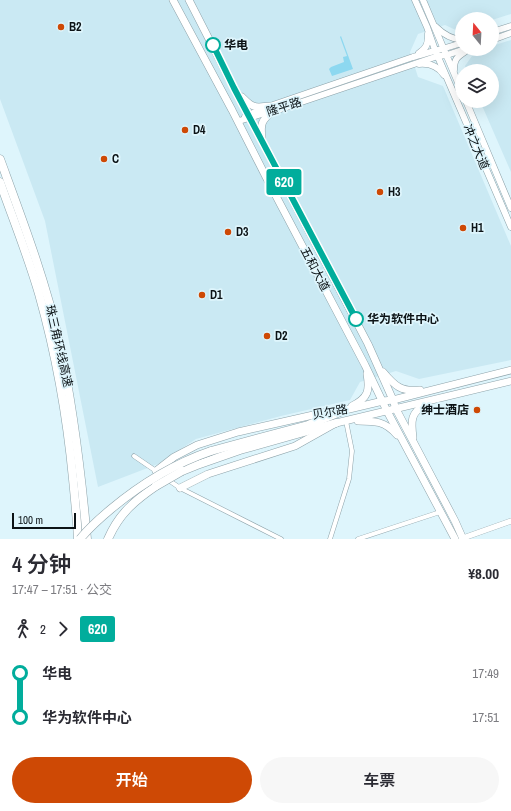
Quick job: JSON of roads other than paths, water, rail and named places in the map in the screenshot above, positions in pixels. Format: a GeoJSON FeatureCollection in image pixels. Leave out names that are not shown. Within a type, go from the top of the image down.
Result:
{"type":"FeatureCollection","features":[{"type":"Feature","properties":{"kind":"highway","name":"珠三角环线高速"},"geometry":{"type":"LineString","coordinates":[[0,159],[46,290],[59,340],[77,441],[87,539]]}},
{"type":"Feature","properties":{"kind":"highway","name":"珠三角环线高速"},"geometry":{"type":"LineString","coordinates":[[0,182],[39,294],[63,400],[79,539]]}},
{"type":"Feature","properties":{"kind":"highway"},"geometry":{"type":"LineString","coordinates":[[79,539],[90,527],[134,491],[170,468],[192,457],[301,427],[345,410]]}},
{"type":"Feature","properties":{"kind":"highway"},"geometry":{"type":"LineString","coordinates":[[108,539],[122,514],[132,503],[156,486],[182,471],[240,450],[336,423]]}},
{"type":"Feature","properties":{"kind":"main road","name":"五和大道"},"geometry":{"type":"LineString","coordinates":[[173,0],[365,364],[386,411],[454,539]]}},
{"type":"Feature","properties":{"kind":"main road","name":"五和大道"},"geometry":{"type":"LineString","coordinates":[[189,0],[368,344],[396,409],[463,539]]}},
{"type":"Feature","properties":{"kind":"main road","name":"冲之大道"},"geometry":{"type":"LineString","coordinates":[[415,0],[427,27],[436,53],[511,228]]}},
{"type":"Feature","properties":{"kind":"main road"},"geometry":{"type":"LineString","coordinates":[[424,0],[455,74]]}},
{"type":"Feature","properties":{"kind":"main road"},"geometry":{"type":"LineString","coordinates":[[434,25],[442,33],[455,39]]}},
{"type":"Feature","properties":{"kind":"main road"},"geometry":{"type":"LineString","coordinates":[[499,30],[511,26]]}},
{"type":"Feature","properties":{"kind":"main road"},"geometry":{"type":"LineString","coordinates":[[413,57],[423,51],[426,46],[428,36],[427,27]]}},
{"type":"Feature","properties":{"kind":"main road"},"geometry":{"type":"LineString","coordinates":[[499,37],[511,33]]}},
{"type":"Feature","properties":{"kind":"main road","name":"隆平路"},"geometry":{"type":"LineString","coordinates":[[446,52],[455,46]]}},
{"type":"Feature","properties":{"kind":"main road","name":"隆平路"},"geometry":{"type":"LineString","coordinates":[[238,121],[249,116],[268,112],[271,109],[413,57],[455,51]]}},
{"type":"Feature","properties":{"kind":"main road","name":"隆平路"},"geometry":{"type":"LineString","coordinates":[[271,109],[410,65],[436,53]]}},
{"type":"Feature","properties":{"kind":"main road"},"geometry":{"type":"LineString","coordinates":[[455,72],[454,63],[458,56]]}},
{"type":"Feature","properties":{"kind":"main road"},"geometry":{"type":"LineString","coordinates":[[410,65],[424,64],[437,67],[450,84]]}},
{"type":"Feature","properties":{"kind":"main road"},"geometry":{"type":"LineString","coordinates":[[234,88],[251,105],[271,109],[262,123],[264,145]]}},
{"type":"Feature","properties":{"kind":"main road","name":"冲之大道"},"geometry":{"type":"LineString","coordinates":[[469,108],[511,208]]}},
{"type":"Feature","properties":{"kind":"main road"},"geometry":{"type":"LineString","coordinates":[[345,410],[359,403],[368,391],[369,385],[365,364]]}},
{"type":"Feature","properties":{"kind":"main road"},"geometry":{"type":"LineString","coordinates":[[377,364],[393,384],[400,388],[415,390],[438,388]]}},
{"type":"Feature","properties":{"kind":"main road","name":"贝尔路"},"geometry":{"type":"LineString","coordinates":[[156,471],[174,457],[197,445],[238,432],[322,413],[393,400],[511,370]]}},
{"type":"Feature","properties":{"kind":"main road","name":"贝尔路"},"geometry":{"type":"LineString","coordinates":[[180,488],[208,474],[295,446],[336,423],[511,381]]}},
{"type":"Feature","properties":{"kind":"main road"},"geometry":{"type":"LineString","coordinates":[[414,444],[412,417],[422,406],[438,399]]}},
{"type":"Feature","properties":{"kind":"main road"},"geometry":{"type":"LineString","coordinates":[[346,421],[378,422],[393,430],[404,444]]}},
{"type":"Feature","properties":{"kind":"street"},"geometry":{"type":"LineString","coordinates":[[330,539],[349,479],[352,450],[346,421]]}},
{"type":"Feature","properties":{"kind":"street"},"geometry":{"type":"LineString","coordinates":[[134,456],[180,488],[282,539]]}},
{"type":"Feature","properties":{"kind":"street"},"geometry":{"type":"LineString","coordinates":[[358,539],[440,512]]}},
{"type":"Feature","properties":{"kind":"street"},"geometry":{"type":"LineString","coordinates":[[463,539],[511,521]]}},
{"type":"Feature","properties":{"kind":"place","name":"B2"},"geometry":{"type":"Point","coordinates":[61,27]}},
{"type":"Feature","properties":{"kind":"place","name":"华电"},"geometry":{"type":"Point","coordinates":[213,45]}},
{"type":"Feature","properties":{"kind":"place","name":"D4"},"geometry":{"type":"Point","coordinates":[185,130]}},
{"type":"Feature","properties":{"kind":"place","name":"C"},"geometry":{"type":"Point","coordinates":[104,159]}},
{"type":"Feature","properties":{"kind":"place","name":"H3"},"geometry":{"type":"Point","coordinates":[380,192]}},
{"type":"Feature","properties":{"kind":"place","name":"H1"},"geometry":{"type":"Point","coordinates":[463,228]}},
{"type":"Feature","properties":{"kind":"place","name":"D3"},"geometry":{"type":"Point","coordinates":[228,232]}},
{"type":"Feature","properties":{"kind":"place","name":"D1"},"geometry":{"type":"Point","coordinates":[202,295]}},
{"type":"Feature","properties":{"kind":"place","name":"华为软件中心"},"geometry":{"type":"Point","coordinates":[356,319]}},
{"type":"Feature","properties":{"kind":"place","name":"D2"},"geometry":{"type":"Point","coordinates":[267,336]}},
{"type":"Feature","properties":{"kind":"place","name":"绅士酒店"},"geometry":{"type":"Point","coordinates":[477,410]}}]}
